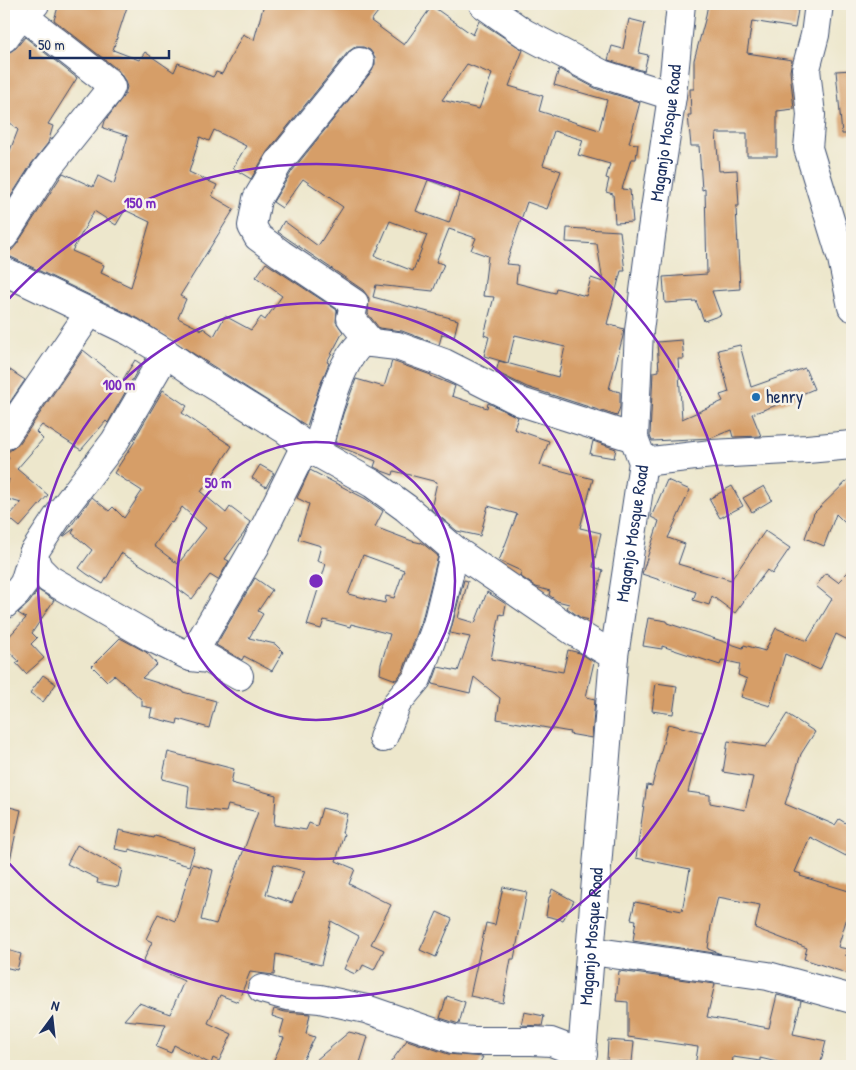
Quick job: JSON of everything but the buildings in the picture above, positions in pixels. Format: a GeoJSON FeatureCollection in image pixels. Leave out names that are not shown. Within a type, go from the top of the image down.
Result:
{"type":"FeatureCollection","features":[{"type":"Feature","properties":{"kind":"street"},"geometry":{"type":"LineString","coordinates":[[483,4],[524,33],[602,74],[672,96]]}},
{"type":"Feature","properties":{"kind":"street","name":"Maganjo Mosque Road"},"geometry":{"type":"LineString","coordinates":[[582,1060],[614,656],[638,450],[639,331],[672,96],[681,4]]}},
{"type":"Feature","properties":{"kind":"street"},"geometry":{"type":"LineString","coordinates":[[818,4],[815,35],[806,69],[811,115],[808,148],[842,260],[852,307]]}},
{"type":"Feature","properties":{"kind":"street"},"geometry":{"type":"LineString","coordinates":[[4,38],[28,9],[111,86],[46,171],[4,236]]}},
{"type":"Feature","properties":{"kind":"street"},"geometry":{"type":"LineString","coordinates":[[360,62],[279,162],[257,199],[252,226],[258,237],[354,303],[351,318],[371,343]]}},
{"type":"Feature","properties":{"kind":"street"},"geometry":{"type":"LineString","coordinates":[[4,271],[131,332],[166,353],[286,430],[311,449],[373,484],[406,508],[455,550],[573,631],[614,656]]}},
{"type":"Feature","properties":{"kind":"street"},"geometry":{"type":"LineString","coordinates":[[6,435],[90,312]]}},
{"type":"Feature","properties":{"kind":"street"},"geometry":{"type":"LineString","coordinates":[[191,657],[311,449],[348,360],[355,348],[363,342],[397,346],[444,363],[521,402],[638,450],[712,454],[852,445]]}},
{"type":"Feature","properties":{"kind":"street"},"geometry":{"type":"LineString","coordinates":[[4,605],[16,594],[24,582],[33,554],[60,513],[115,441],[166,353]]}},
{"type":"Feature","properties":{"kind":"street"},"geometry":{"type":"LineString","coordinates":[[383,738],[397,703],[417,679],[437,624],[455,550]]}},
{"type":"Feature","properties":{"kind":"street"},"geometry":{"type":"LineString","coordinates":[[33,554],[38,568],[49,580],[152,638],[191,657],[209,660],[239,676]]}},
{"type":"Feature","properties":{"kind":"street"},"geometry":{"type":"LineString","coordinates":[[591,951],[768,976],[852,999]]}},
{"type":"Feature","properties":{"kind":"street"},"geometry":{"type":"LineString","coordinates":[[262,989],[286,996],[320,999],[366,1009],[453,1039],[552,1042],[582,1060]]}},
{"type":"Feature","properties":{"kind":"place","name":"henry"},"geometry":{"type":"Point","coordinates":[756,397]}}]}
